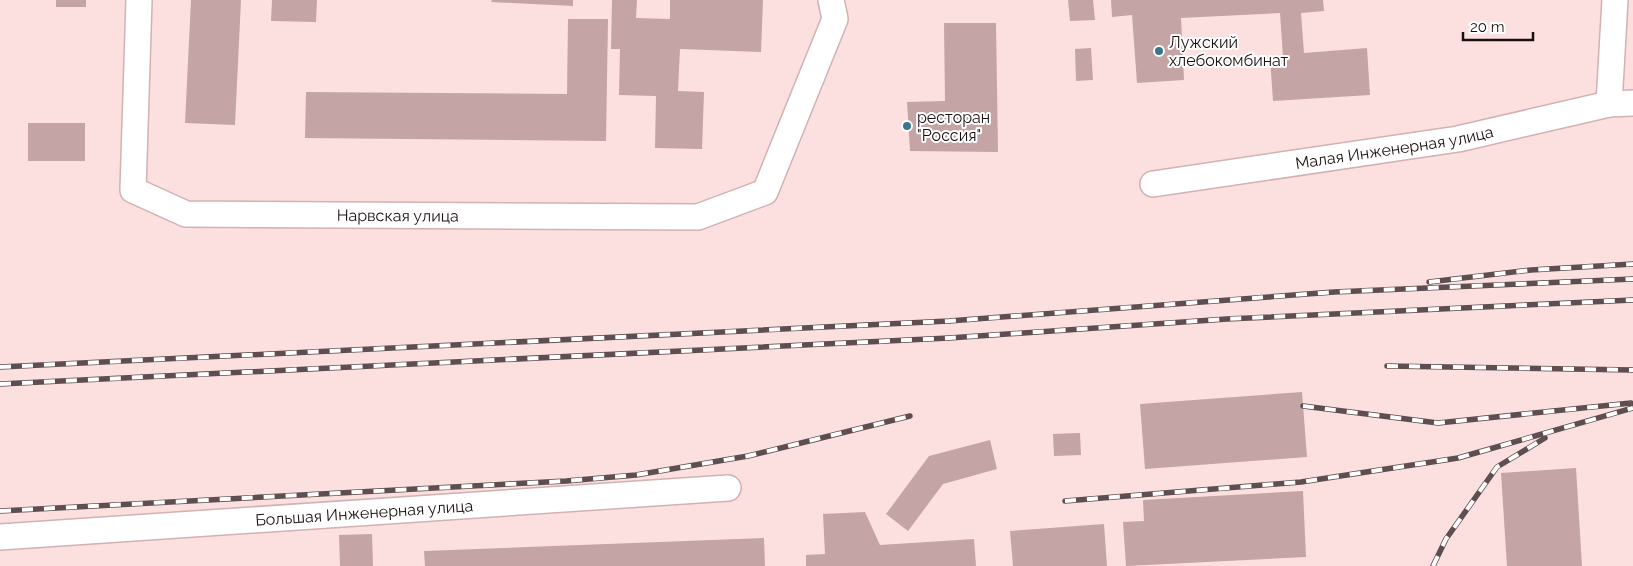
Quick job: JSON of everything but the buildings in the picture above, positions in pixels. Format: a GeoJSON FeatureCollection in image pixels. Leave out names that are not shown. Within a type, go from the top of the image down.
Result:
{"type":"FeatureCollection","features":[{"type":"Feature","properties":{"kind":"street","name":"Нарвская улица"},"geometry":{"type":"LineString","coordinates":[[139,0],[133,190],[186,214],[698,218],[765,192],[800,110],[835,19],[832,0]]}},
{"type":"Feature","properties":{"kind":"street"},"geometry":{"type":"LineString","coordinates":[[1615,0],[1621,104]]}},
{"type":"Feature","properties":{"kind":"street","name":"Малая Инженерная улица"},"geometry":{"type":"LineString","coordinates":[[1153,184],[1458,139],[1621,104]]}},
{"type":"Feature","properties":{"kind":"street","name":"Большая Инженерная улица"},"geometry":{"type":"LineString","coordinates":[[0,537],[728,488]]}},
{"type":"Feature","properties":{"kind":"railway"},"geometry":{"type":"LineString","coordinates":[[1429,282],[1531,270],[1633,264]]}},
{"type":"Feature","properties":{"kind":"railway"},"geometry":{"type":"LineString","coordinates":[[0,367],[949,321],[1334,292],[1633,279]]}},
{"type":"Feature","properties":{"kind":"railway"},"geometry":{"type":"LineString","coordinates":[[0,384],[949,338],[1227,319],[1633,300]]}},
{"type":"Feature","properties":{"kind":"railway"},"geometry":{"type":"LineString","coordinates":[[1387,366],[1633,370]]}},
{"type":"Feature","properties":{"kind":"railway"},"geometry":{"type":"LineString","coordinates":[[1303,406],[1438,423],[1631,403]]}},
{"type":"Feature","properties":{"kind":"railway"},"geometry":{"type":"LineString","coordinates":[[1065,501],[1301,482],[1458,458],[1633,408]]}},
{"type":"Feature","properties":{"kind":"railway"},"geometry":{"type":"LineString","coordinates":[[0,511],[566,481],[636,475],[748,456],[910,416]]}},
{"type":"Feature","properties":{"kind":"railway"},"geometry":{"type":"LineString","coordinates":[[1433,566],[1446,539],[1497,467],[1545,438]]}},
{"type":"Feature","properties":{"kind":"place","name":"Лужский хлебокомбинат"},"geometry":{"type":"Point","coordinates":[1159,51]}},
{"type":"Feature","properties":{"kind":"place","name":"ресторан \"Россия\""},"geometry":{"type":"Point","coordinates":[907,126]}}]}
